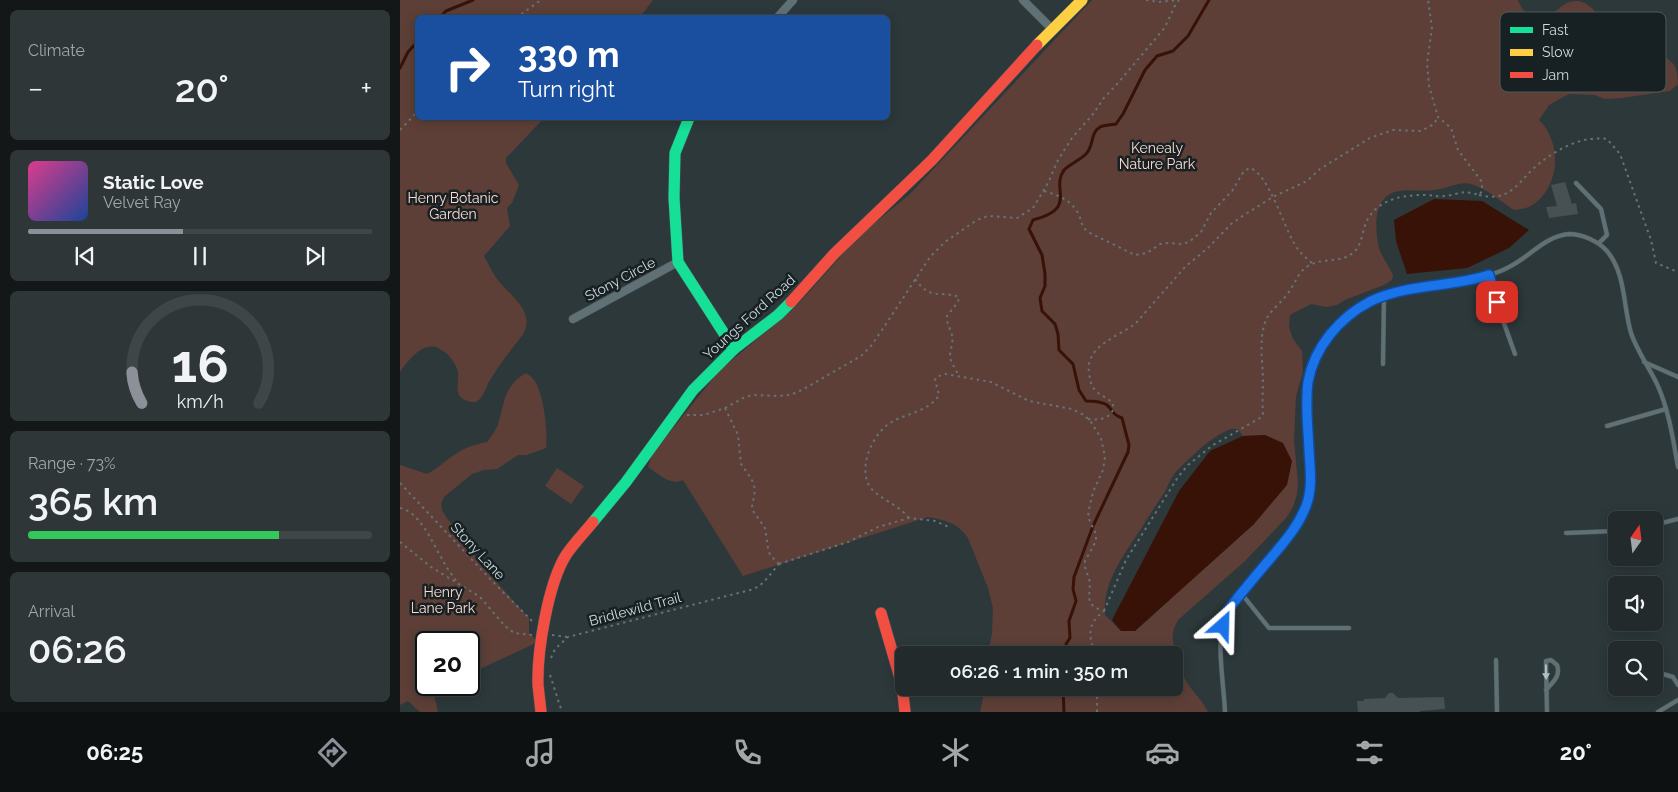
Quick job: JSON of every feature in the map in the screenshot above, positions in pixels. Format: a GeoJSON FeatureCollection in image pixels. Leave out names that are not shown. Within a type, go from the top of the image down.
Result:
{"type":"FeatureCollection","features":[{"type":"Feature","properties":{"kind":"street"},"geometry":{"type":"LineString","coordinates":[[780,15],[794,0]]}},
{"type":"Feature","properties":{"kind":"street"},"geometry":{"type":"LineString","coordinates":[[1022,0],[1052,29]]}},
{"type":"Feature","properties":{"kind":"street","name":"Youngs Ford Road"},"geometry":{"type":"LineString","coordinates":[[541,712],[538,684],[542,632],[553,586],[559,569],[568,554],[626,482],[693,390],[734,349],[778,315],[834,254],[932,160],[1052,29],[1082,0]]}},
{"type":"Feature","properties":{"kind":"street"},"geometry":{"type":"LineString","coordinates":[[688,120],[675,153],[674,198],[678,262],[734,349]]}},
{"type":"Feature","properties":{"kind":"street","name":"Stony Circle"},"geometry":{"type":"LineString","coordinates":[[573,319],[678,262]]}},
{"type":"Feature","properties":{"kind":"street"},"geometry":{"type":"LineString","coordinates":[[880,613],[902,686],[905,712]]}},
{"type":"Feature","properties":{"kind":"lane"},"geometry":{"type":"LineString","coordinates":[[1576,183],[1601,209],[1607,235],[1599,243]]}},
{"type":"Feature","properties":{"kind":"lane"},"geometry":{"type":"LineString","coordinates":[[1225,712],[1221,636],[1225,615],[1297,526],[1306,505],[1311,484],[1307,402],[1308,381],[1314,361],[1324,342],[1336,327],[1354,312],[1373,301],[1414,288],[1459,283],[1489,275],[1516,263],[1540,245],[1558,235],[1573,234],[1599,243],[1608,253],[1619,275],[1631,332],[1644,362],[1657,384],[1673,434],[1678,467]]}},
{"type":"Feature","properties":{"kind":"lane"},"geometry":{"type":"LineString","coordinates":[[1489,275],[1515,354]]}},
{"type":"Feature","properties":{"kind":"lane"},"geometry":{"type":"LineString","coordinates":[[1383,364],[1384,297]]}},
{"type":"Feature","properties":{"kind":"lane"},"geometry":{"type":"LineString","coordinates":[[1644,362],[1678,377]]}},
{"type":"Feature","properties":{"kind":"lane"},"geometry":{"type":"LineString","coordinates":[[1607,426],[1666,410]]}},
{"type":"Feature","properties":{"kind":"lane"},"geometry":{"type":"LineString","coordinates":[[1663,522],[1678,519]]}},
{"type":"Feature","properties":{"kind":"lane"},"geometry":{"type":"LineString","coordinates":[[1566,533],[1608,531]]}},
{"type":"Feature","properties":{"kind":"lane"},"geometry":{"type":"LineString","coordinates":[[1241,593],[1269,628],[1349,628]]}},
{"type":"Feature","properties":{"kind":"lane"},"geometry":{"type":"LineString","coordinates":[[1496,660],[1497,712]]}},
{"type":"Feature","properties":{"kind":"lane"},"geometry":{"type":"LineString","coordinates":[[1546,690],[1559,672],[1557,665],[1551,660],[1546,661],[1546,690],[1547,712]]}},
{"type":"Feature","properties":{"kind":"lane"},"geometry":{"type":"LineString","coordinates":[[1673,677],[1678,672]]}},
{"type":"Feature","properties":{"kind":"lane"},"geometry":{"type":"LineString","coordinates":[[1663,674],[1673,677],[1678,685]]}},
{"type":"Feature","properties":{"kind":"lane"},"geometry":{"type":"LineString","coordinates":[[1658,712],[1678,700]]}},
{"type":"Feature","properties":{"kind":"path"},"geometry":{"type":"LineString","coordinates":[[520,15],[541,0]]}},
{"type":"Feature","properties":{"kind":"path"},"geometry":{"type":"LineString","coordinates":[[1146,0],[1159,2],[1179,0]]}},
{"type":"Feature","properties":{"kind":"path"},"geometry":{"type":"LineString","coordinates":[[675,414],[704,415],[725,408],[752,395],[777,396],[796,392],[861,356],[871,346],[930,257],[945,242],[977,220],[988,216],[1017,218],[1033,208],[1044,191],[1064,149],[1080,127],[1094,113],[1103,99],[1154,42],[1168,22],[1179,0]]}},
{"type":"Feature","properties":{"kind":"path"},"geometry":{"type":"LineString","coordinates":[[1428,0],[1432,28],[1428,63],[1428,86],[1438,117],[1452,128],[1458,150],[1467,164],[1479,176],[1483,186],[1479,195]]}},
{"type":"Feature","properties":{"kind":"path"},"geometry":{"type":"LineString","coordinates":[[400,130],[415,114]]}},
{"type":"Feature","properties":{"kind":"path"},"geometry":{"type":"LineString","coordinates":[[1088,419],[1102,419],[1111,414],[1114,408],[1112,402],[1098,393],[1090,382],[1088,367],[1097,349],[1106,341],[1128,330],[1136,323],[1193,259],[1209,247],[1231,224],[1272,196],[1307,181],[1320,169],[1370,138],[1393,130],[1421,131],[1434,124],[1438,117]]}},
{"type":"Feature","properties":{"kind":"path"},"geometry":{"type":"LineString","coordinates":[[1093,646],[1090,636],[1091,625],[1097,616],[1104,611],[1126,560],[1178,477],[1188,465],[1213,445],[1263,415],[1261,354],[1266,318],[1284,300],[1301,271],[1312,263],[1335,260],[1347,257],[1353,253],[1357,249],[1369,216],[1376,209],[1394,199],[1412,195],[1446,196],[1463,192],[1500,197],[1515,189],[1534,168],[1555,151],[1595,138],[1607,139],[1620,154],[1651,240],[1656,263],[1678,272]]}},
{"type":"Feature","properties":{"kind":"path"},"geometry":{"type":"LineString","coordinates":[[1044,191],[1070,202],[1080,216],[1083,227],[1088,232],[1135,255],[1147,253],[1160,244],[1182,244],[1196,238],[1211,213],[1232,191],[1240,176],[1247,168],[1254,169],[1259,173],[1272,196],[1293,242],[1312,263]]}},
{"type":"Feature","properties":{"kind":"path"},"geometry":{"type":"LineString","coordinates":[[915,279],[923,289],[929,292],[959,297],[958,302],[947,316],[947,321],[954,338],[950,355],[951,361],[959,376]]}},
{"type":"Feature","properties":{"kind":"path"},"geometry":{"type":"LineString","coordinates":[[909,518],[897,505],[872,489],[864,471],[865,462],[873,444],[887,425],[926,406],[937,398],[939,394],[936,377],[945,374],[991,382],[1029,401],[1072,409],[1088,419],[1104,446],[1103,470],[1093,492],[1088,517],[1096,534],[1096,541],[1085,567],[1090,582],[1089,598],[1091,604],[1104,611]]}},
{"type":"Feature","properties":{"kind":"path"},"geometry":{"type":"LineString","coordinates":[[725,408],[738,435],[741,464],[754,486],[753,511],[765,528],[770,555],[778,564],[848,542],[878,528],[909,518],[935,521],[951,528]]}},
{"type":"Feature","properties":{"kind":"path","name":"Stony Lane"},"geometry":{"type":"LineString","coordinates":[[400,483],[542,632]]}},
{"type":"Feature","properties":{"kind":"path"},"geometry":{"type":"LineString","coordinates":[[400,508],[406,509],[427,532],[458,584]]}},
{"type":"Feature","properties":{"kind":"path"},"geometry":{"type":"LineString","coordinates":[[400,542],[431,567],[480,597],[514,633],[524,635],[542,632]]}},
{"type":"Feature","properties":{"kind":"path","name":"Bridlewild Trail"},"geometry":{"type":"LineString","coordinates":[[568,637],[754,589],[763,583],[778,564]]}},
{"type":"Feature","properties":{"kind":"path"},"geometry":{"type":"LineString","coordinates":[[560,636],[568,637]]}},
{"type":"Feature","properties":{"kind":"path"},"geometry":{"type":"LineString","coordinates":[[550,659],[555,649],[568,637]]}},
{"type":"Feature","properties":{"kind":"path"},"geometry":{"type":"LineString","coordinates":[[550,674],[562,712]]}},
{"type":"Feature","properties":{"kind":"path"},"geometry":{"type":"LineString","coordinates":[[1097,712],[1098,696]]}},
{"type":"Feature","properties":{"kind":"green space","name":"Henry Botanic Garden"},"geometry":{"type":"Polygon","coordinates":[[[400,0],[653,0],[642,15],[415,15],[415,120],[542,120],[506,158],[506,163],[519,185],[512,203],[507,208],[510,226],[484,256],[497,279],[515,298],[524,312],[527,320],[526,328],[521,337],[488,383],[481,398],[475,402],[467,401],[459,395],[456,367],[446,353],[436,347],[425,348],[420,351],[400,372],[400,0]]]}},
{"type":"Feature","properties":{"kind":"green space","name":"Kenealy Nature Park"},"geometry":{"type":"Polygon","coordinates":[[[1092,0],[1518,0],[1526,12],[1500,12],[1500,92],[1663,92],[1605,99],[1594,95],[1569,94],[1549,105],[1539,120],[1550,136],[1555,156],[1555,166],[1550,185],[1538,201],[1529,207],[1514,210],[1482,189],[1466,183],[1434,190],[1402,191],[1392,193],[1386,197],[1378,209],[1376,225],[1379,248],[1393,275],[1392,280],[1337,305],[1326,307],[1311,304],[1290,315],[1289,327],[1293,339],[1302,351],[1303,372],[1296,396],[1294,440],[1298,484],[1293,507],[1286,518],[1245,561],[1178,620],[1173,632],[1175,646],[990,646],[993,608],[988,588],[968,538],[951,523],[928,517],[743,576],[683,480],[669,480],[648,467],[654,452],[719,371],[791,311],[850,246],[910,194],[1092,0]],[[1231,429],[1216,436],[1175,473],[1112,576],[1105,601],[1105,615],[1121,631],[1135,631],[1254,524],[1265,435],[1243,436],[1238,429],[1231,429]]]}},
{"type":"Feature","properties":{"kind":"green space","name":"Kenealy Nature Park"},"geometry":{"type":"Polygon","coordinates":[[[1576,1],[1583,2],[1595,12],[1555,12],[1564,4],[1576,1]]]}},
{"type":"Feature","properties":{"kind":"green space","name":"Kenealy Nature Park"},"geometry":{"type":"Polygon","coordinates":[[[1666,58],[1676,68],[1678,84],[1670,91],[1666,92],[1666,58]]]}},
{"type":"Feature","properties":{"kind":"green space","name":"Henry Lane Park"},"geometry":{"type":"Polygon","coordinates":[[[526,373],[535,381],[539,391],[546,425],[546,448],[527,455],[518,455],[497,469],[484,470],[472,474],[444,497],[441,503],[446,517],[467,543],[479,563],[529,618],[529,633],[538,642],[480,669],[480,631],[415,631],[415,696],[434,696],[438,712],[420,712],[408,701],[400,705],[400,465],[427,474],[462,450],[487,442],[497,427],[510,388],[526,373]]]}},
{"type":"Feature","properties":{"kind":"green space"},"geometry":{"type":"Polygon","coordinates":[[[557,468],[584,486],[571,504],[545,486],[557,468]]]}},
{"type":"Feature","properties":{"kind":"green space","name":"Kenealy Nature Park"},"geometry":{"type":"Polygon","coordinates":[[[1183,674],[1208,712],[980,712],[983,696],[1183,696],[1183,674]]]}},
{"type":"Feature","properties":{"kind":"shaded area"},"geometry":{"type":"Polygon","coordinates":[[[1434,199],[1482,201],[1529,230],[1509,248],[1467,268],[1407,274],[1396,241],[1394,220],[1434,199]]]}},
{"type":"Feature","properties":{"kind":"shaded area"},"geometry":{"type":"Polygon","coordinates":[[[1265,435],[1283,443],[1292,461],[1287,485],[1254,524],[1135,631],[1121,631],[1112,620],[1179,491],[1210,451],[1243,436],[1265,435]]]}},
{"type":"Feature","properties":{"kind":"building"},"geometry":{"type":"Polygon","coordinates":[[[1565,182],[1572,204],[1576,203],[1578,214],[1549,218],[1546,207],[1557,206],[1551,185],[1565,182]]]}},
{"type":"Feature","properties":{"kind":"building"},"geometry":{"type":"Polygon","coordinates":[[[1389,693],[1393,693],[1398,698],[1444,697],[1445,709],[1420,712],[1358,712],[1357,701],[1385,698],[1389,693]]]}},
{"type":"Feature","properties":{"kind":"waterway"},"geometry":{"type":"LineString","coordinates":[[442,15],[446,11],[473,0]]}},
{"type":"Feature","properties":{"kind":"waterway"},"geometry":{"type":"LineString","coordinates":[[1066,646],[1070,638],[1069,621],[1076,601],[1073,589],[1074,577],[1093,526],[1128,452],[1129,445],[1122,418],[1114,414],[1105,404],[1086,401],[1079,390],[1073,364],[1059,350],[1055,324],[1042,311],[1040,298],[1045,286],[1042,255],[1029,229],[1033,220],[1047,215],[1055,210],[1059,204],[1061,177],[1064,170],[1086,154],[1097,130],[1102,126],[1116,124],[1145,70],[1157,56],[1173,51],[1188,36],[1209,0]]}},
{"type":"Feature","properties":{"kind":"waterway"},"geometry":{"type":"LineString","coordinates":[[400,68],[408,52],[415,44]]}},
{"type":"Feature","properties":{"kind":"waterway"},"geometry":{"type":"LineString","coordinates":[[1063,696],[1064,712]]}},
{"type":"Feature","properties":{"kind":"traffic: fast"},"geometry":{"type":"LineString","coordinates":[[688,120],[675,153],[674,198],[678,262],[734,349]]}},
{"type":"Feature","properties":{"kind":"traffic: fast"},"geometry":{"type":"LineString","coordinates":[[593,522],[626,482],[693,390],[734,349],[778,315],[791,302]]}},
{"type":"Feature","properties":{"kind":"traffic: slow"},"geometry":{"type":"LineString","coordinates":[[1037,45],[1082,0]]}},
{"type":"Feature","properties":{"kind":"traffic: jam"},"geometry":{"type":"LineString","coordinates":[[791,302],[834,254],[932,160],[1037,45]]}},
{"type":"Feature","properties":{"kind":"traffic: jam"},"geometry":{"type":"LineString","coordinates":[[541,712],[538,685],[539,654],[549,600],[566,555],[593,522]]}},
{"type":"Feature","properties":{"kind":"traffic: jam"},"geometry":{"type":"LineString","coordinates":[[881,613],[902,685],[905,712]]}},
{"type":"Feature","properties":{"kind":"route"},"geometry":{"type":"LineString","coordinates":[[1223,626],[1225,615],[1231,606],[1297,526],[1306,505],[1311,484],[1307,402],[1308,381],[1314,361],[1324,342],[1336,327],[1354,312],[1373,301],[1414,288],[1459,283],[1489,275],[1497,302]]}}]}
